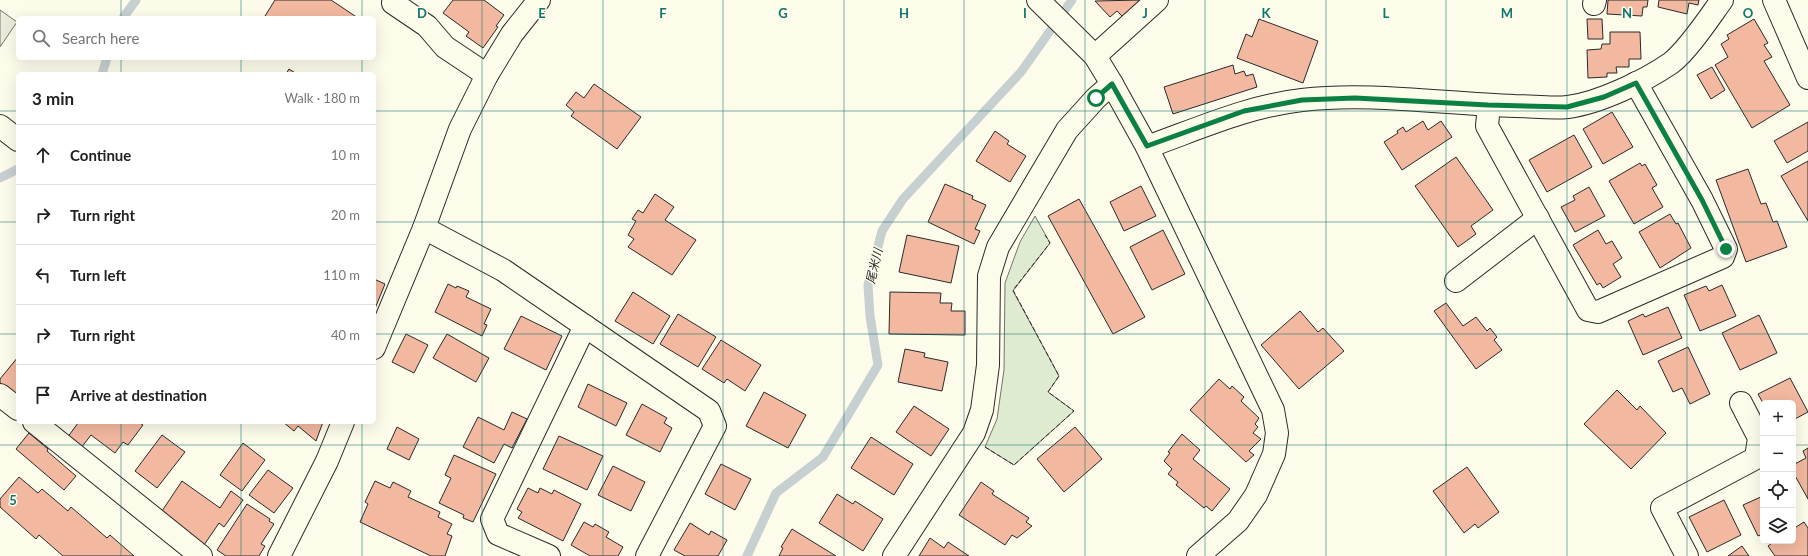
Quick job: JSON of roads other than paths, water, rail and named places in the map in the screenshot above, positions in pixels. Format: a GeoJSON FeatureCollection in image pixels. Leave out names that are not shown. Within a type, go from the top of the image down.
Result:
{"type":"FeatureCollection","features":[{"type":"Feature","properties":{"kind":"street"},"geometry":{"type":"LineString","coordinates":[[376,343],[424,228],[460,129],[487,75],[512,34],[539,0]]}},
{"type":"Feature","properties":{"kind":"street"},"geometry":{"type":"LineString","coordinates":[[1095,56],[1157,0]]}},
{"type":"Feature","properties":{"kind":"street"},"geometry":{"type":"LineString","coordinates":[[1147,146],[1244,111],[1302,100],[1355,98],[1488,105],[1567,107],[1604,97],[1636,83],[1672,62],[1699,32],[1722,0]]}},
{"type":"Feature","properties":{"kind":"street"},"geometry":{"type":"LineString","coordinates":[[1774,0],[1808,78]]}},
{"type":"Feature","properties":{"kind":"street"},"geometry":{"type":"LineString","coordinates":[[393,3],[427,26],[445,47],[487,75]]}},
{"type":"Feature","properties":{"kind":"street"},"geometry":{"type":"LineString","coordinates":[[1043,5],[1095,56],[1112,84],[1147,146],[1273,410],[1277,433],[1274,454],[1256,496],[1238,521],[1198,556]]}},
{"type":"Feature","properties":{"kind":"street"},"geometry":{"type":"LineString","coordinates":[[1488,105],[1487,126],[1588,310],[1598,312],[1723,257],[1726,249],[1702,200],[1636,83]]}},
{"type":"Feature","properties":{"kind":"street"},"geometry":{"type":"LineString","coordinates":[[894,556],[974,433],[982,410],[988,366],[988,276],[998,247],[1067,130],[1096,98],[1112,84]]}},
{"type":"Feature","properties":{"kind":"street"},"geometry":{"type":"LineString","coordinates":[[0,126],[16,138]]}},
{"type":"Feature","properties":{"kind":"street"},"geometry":{"type":"LineString","coordinates":[[1456,281],[1538,218]]}},
{"type":"Feature","properties":{"kind":"street"},"geometry":{"type":"LineString","coordinates":[[424,228],[503,270],[709,411],[715,426],[647,556]]}},
{"type":"Feature","properties":{"kind":"street"},"geometry":{"type":"LineString","coordinates":[[549,556],[498,534],[492,519],[585,326]]}},
{"type":"Feature","properties":{"kind":"street"},"geometry":{"type":"LineString","coordinates":[[0,395],[16,408]]}},
{"type":"Feature","properties":{"kind":"street"},"geometry":{"type":"LineString","coordinates":[[1687,556],[1662,508],[1756,458],[1759,438],[1740,403]]}},
{"type":"Feature","properties":{"kind":"street"},"geometry":{"type":"LineString","coordinates":[[36,424],[201,556]]}},
{"type":"Feature","properties":{"kind":"street"},"geometry":{"type":"LineString","coordinates":[[279,556],[327,461],[342,424]]}},
{"type":"Feature","properties":{"kind":"waterway"},"geometry":{"type":"LineString","coordinates":[[124,16],[136,0]]}},
{"type":"Feature","properties":{"kind":"waterway","name":"尾米川"},"geometry":{"type":"LineString","coordinates":[[747,556],[776,493],[823,457],[878,365],[870,316],[868,285],[882,231],[903,199],[1021,72],[1072,0]]}},
{"type":"Feature","properties":{"kind":"waterway"},"geometry":{"type":"LineString","coordinates":[[103,72],[106,60]]}},
{"type":"Feature","properties":{"kind":"waterway"},"geometry":{"type":"LineString","coordinates":[[0,178],[16,170]]}}]}
